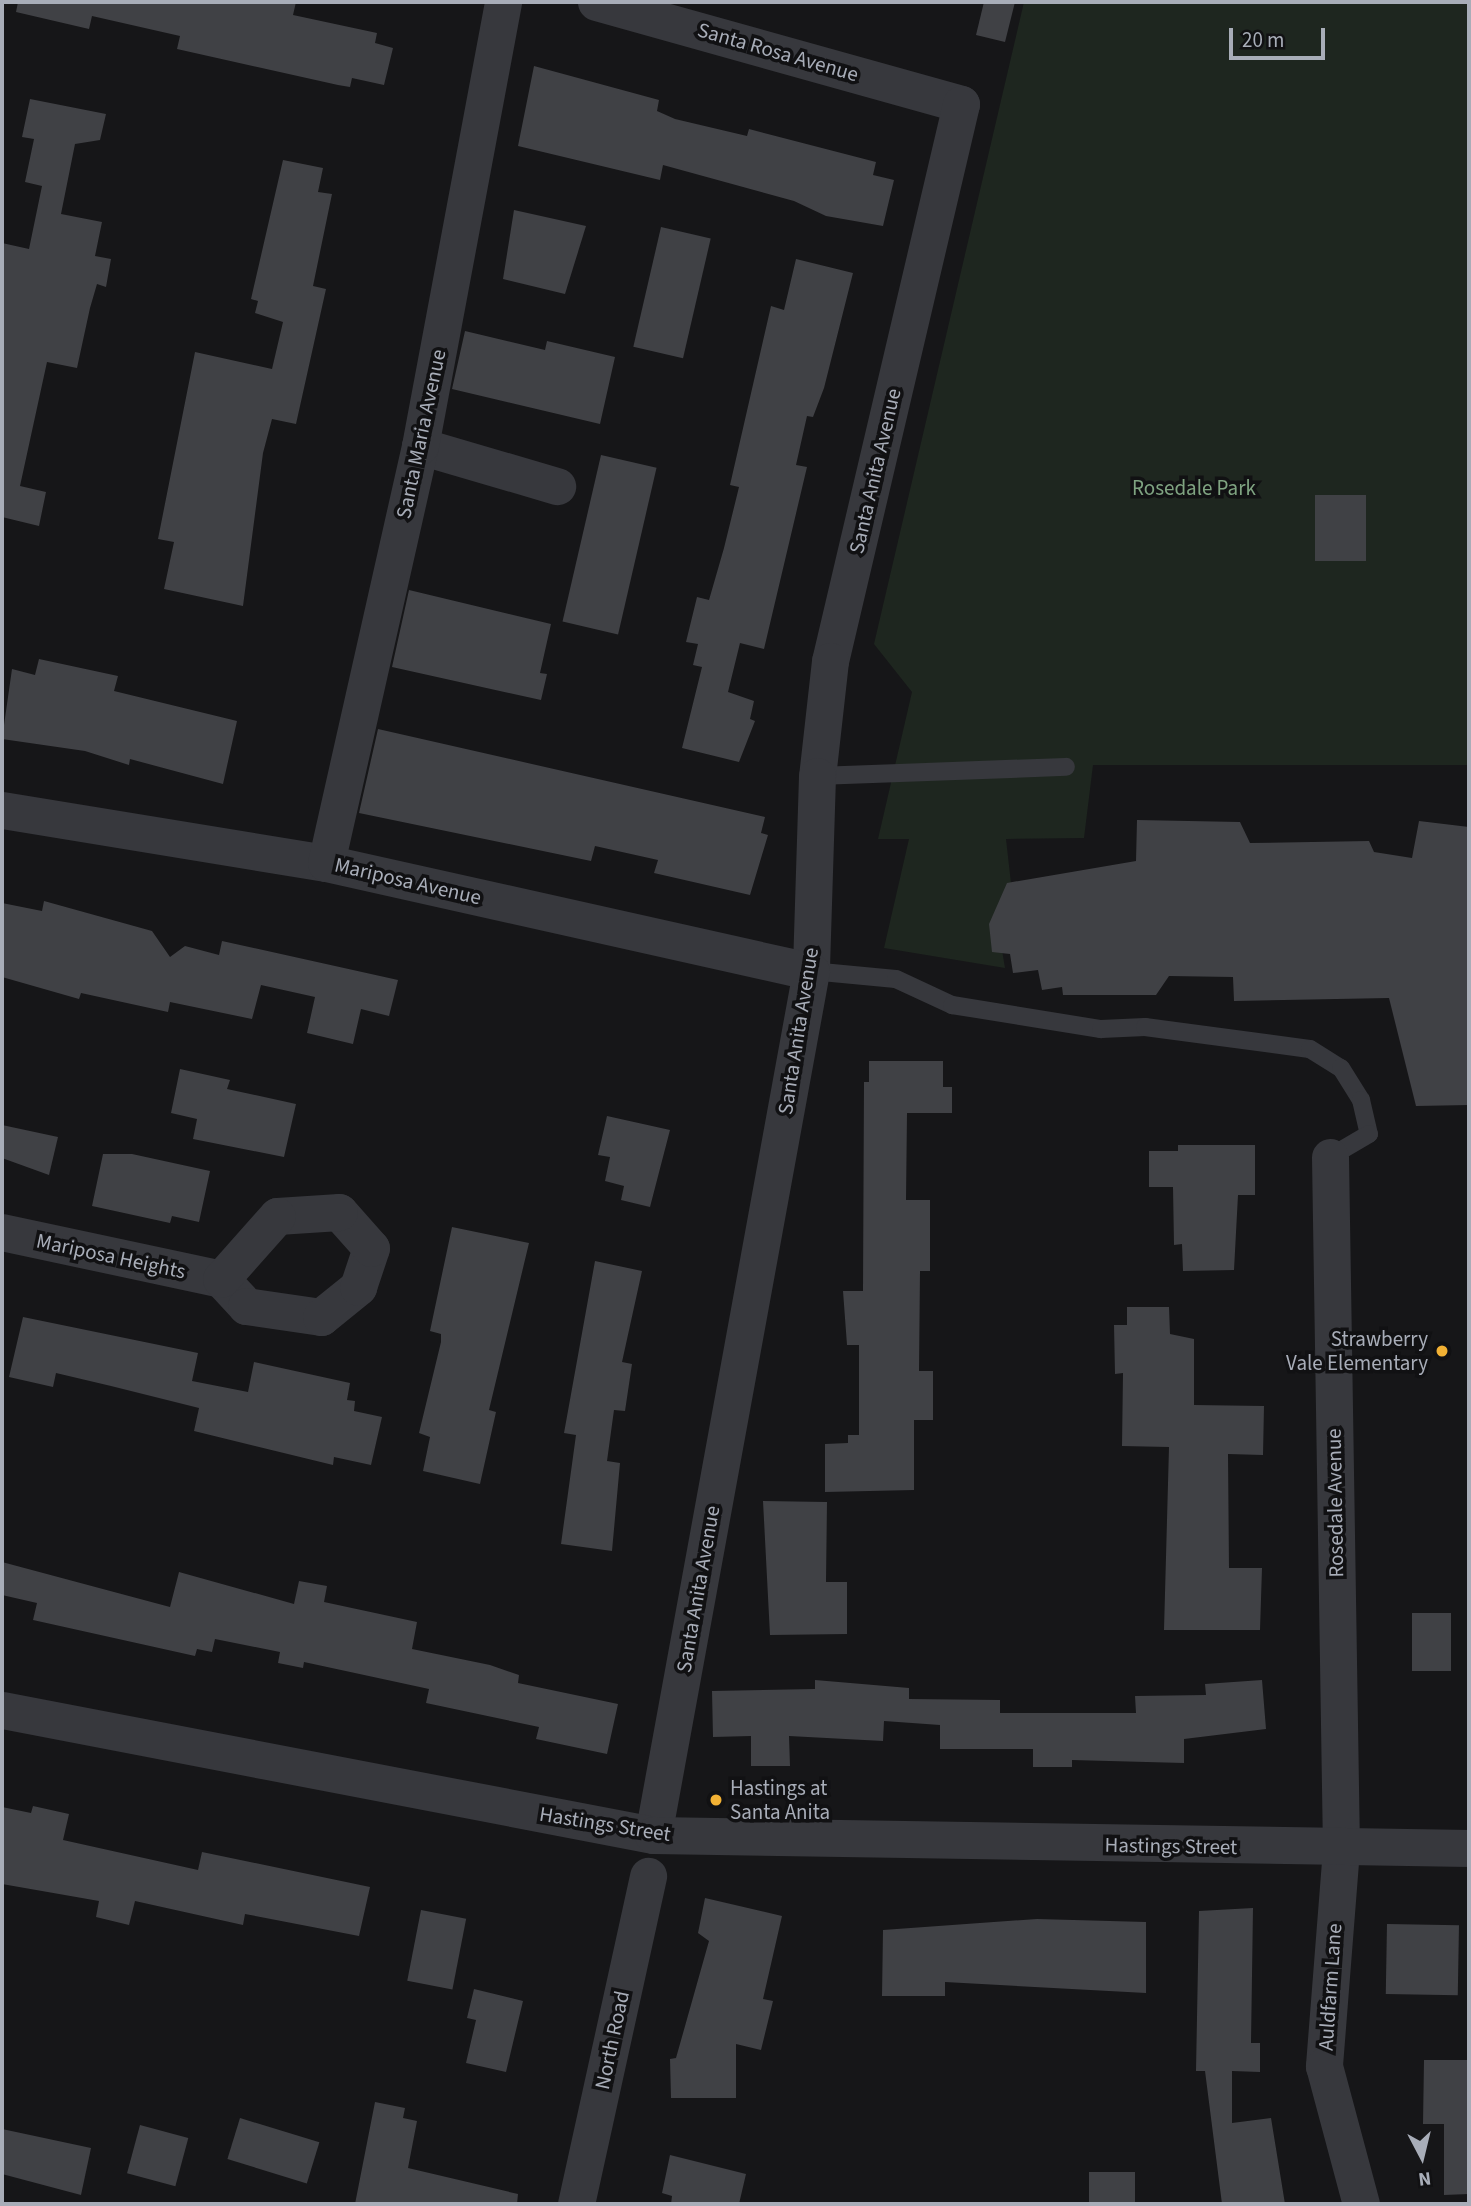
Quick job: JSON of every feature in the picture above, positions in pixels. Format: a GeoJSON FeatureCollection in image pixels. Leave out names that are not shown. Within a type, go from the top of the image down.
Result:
{"type":"FeatureCollection","features":[{"type":"Feature","properties":{"kind":"street","name":"Santa Maria Avenue"},"geometry":{"type":"LineString","coordinates":[[326,863],[420,446],[503,2]]}},
{"type":"Feature","properties":{"kind":"street","name":"Santa Rosa Avenue"},"geometry":{"type":"LineString","coordinates":[[596,2],[636,7],[961,104]]}},
{"type":"Feature","properties":{"kind":"street","name":"Santa Anita Avenue"},"geometry":{"type":"LineString","coordinates":[[653,1835],[811,971],[817,776],[830,661],[961,104]]}},
{"type":"Feature","properties":{"kind":"street"},"geometry":{"type":"LineString","coordinates":[[420,446],[557,486]]}},
{"type":"Feature","properties":{"kind":"street","name":"Mariposa Avenue"},"geometry":{"type":"LineString","coordinates":[[2,810],[326,863],[811,971]]}},
{"type":"Feature","properties":{"kind":"street","name":"Rosedale Avenue"},"geometry":{"type":"LineString","coordinates":[[1330,1157],[1341,1849]]}},
{"type":"Feature","properties":{"kind":"street","name":"Mariposa Heights"},"geometry":{"type":"LineString","coordinates":[[2,1232],[221,1279]]}},
{"type":"Feature","properties":{"kind":"street","name":"Hastings Street"},"geometry":{"type":"LineString","coordinates":[[2,1710],[653,1835],[1341,1849],[1469,1848]]}},
{"type":"Feature","properties":{"kind":"street","name":"Auldfarm Lane"},"geometry":{"type":"LineString","coordinates":[[1341,1849],[1324,2066],[1361,2204]]}},
{"type":"Feature","properties":{"kind":"street","name":"North Road"},"geometry":{"type":"LineString","coordinates":[[576,2204],[648,1877]]}},
{"type":"Feature","properties":{"kind":"lane"},"geometry":{"type":"LineString","coordinates":[[817,776],[1066,767]]}},
{"type":"Feature","properties":{"kind":"lane"},"geometry":{"type":"LineString","coordinates":[[811,971],[896,979],[952,1005],[1101,1029],[1145,1027],[1310,1049],[1341,1068],[1361,1100],[1370,1134],[1330,1157]]}},
{"type":"Feature","properties":{"kind":"green space","name":"Rosedale Park"},"geometry":{"type":"Polygon","coordinates":[[[1024,2],[1469,2],[1469,765],[1093,765],[1084,838],[1006,839],[1014,910],[996,914],[1005,968],[884,948],[909,839],[878,839],[912,692],[874,644],[1024,2]]]}},
{"type":"Feature","properties":{"kind":"building"},"geometry":{"type":"Polygon","coordinates":[[[18,2],[296,2],[293,15],[377,33],[375,43],[393,48],[384,85],[352,78],[350,87],[177,49],[180,36],[92,16],[89,29],[16,12],[18,2]]]}},
{"type":"Feature","properties":{"kind":"building"},"geometry":{"type":"Polygon","coordinates":[[[984,2],[1015,2],[1005,42],[976,35],[984,2]]]}},
{"type":"Feature","properties":{"kind":"building"},"geometry":{"type":"Polygon","coordinates":[[[534,66],[659,100],[657,111],[675,119],[747,136],[749,129],[876,162],[873,175],[894,180],[883,226],[826,216],[794,201],[663,165],[660,180],[518,146],[534,66]]]}},
{"type":"Feature","properties":{"kind":"building"},"geometry":{"type":"Polygon","coordinates":[[[30,99],[106,114],[100,140],[75,144],[61,214],[102,222],[95,256],[111,259],[106,287],[97,284],[77,368],[47,362],[20,486],[46,492],[39,526],[2,517],[2,243],[29,249],[42,186],[25,182],[34,139],[22,137],[30,99]]]}},
{"type":"Feature","properties":{"kind":"building"},"geometry":{"type":"Polygon","coordinates":[[[283,160],[323,168],[318,192],[332,194],[313,286],[326,289],[296,424],[272,419],[263,453],[243,606],[164,589],[174,542],[158,539],[195,352],[272,369],[283,322],[255,313],[258,301],[251,299],[283,160]]]}},
{"type":"Feature","properties":{"kind":"building"},"geometry":{"type":"Polygon","coordinates":[[[514,210],[586,226],[565,294],[503,279],[514,210]]]}},
{"type":"Feature","properties":{"kind":"building"},"geometry":{"type":"Polygon","coordinates":[[[661,227],[711,238],[683,358],[633,347],[661,227]]]}},
{"type":"Feature","properties":{"kind":"building"},"geometry":{"type":"Polygon","coordinates":[[[796,259],[853,273],[824,388],[813,417],[807,416],[796,465],[807,467],[764,649],[740,643],[728,692],[754,701],[750,719],[755,721],[739,762],[682,748],[702,667],[693,665],[698,644],[686,642],[697,597],[709,600],[724,548],[739,487],[730,485],[771,306],[784,310],[796,259]]]}},
{"type":"Feature","properties":{"kind":"building"},"geometry":{"type":"Polygon","coordinates":[[[465,331],[545,350],[547,341],[615,357],[600,424],[452,389],[465,331]]]}},
{"type":"Feature","properties":{"kind":"building"},"geometry":{"type":"Polygon","coordinates":[[[601,455],[657,468],[618,634],[563,622],[601,455]]]}},
{"type":"Feature","properties":{"kind":"building"},"geometry":{"type":"Polygon","coordinates":[[[1315,495],[1366,495],[1366,561],[1315,561],[1315,495]]]}},
{"type":"Feature","properties":{"kind":"building"},"geometry":{"type":"Polygon","coordinates":[[[409,590],[551,624],[540,673],[547,674],[541,700],[392,667],[409,590]]]}},
{"type":"Feature","properties":{"kind":"building"},"geometry":{"type":"Polygon","coordinates":[[[39,659],[118,676],[114,691],[237,721],[223,784],[130,759],[129,765],[85,751],[2,739],[12,669],[35,675],[39,659]]]}},
{"type":"Feature","properties":{"kind":"building"},"geometry":{"type":"Polygon","coordinates":[[[378,729],[765,817],[761,833],[768,835],[750,895],[654,873],[658,860],[595,846],[591,861],[359,813],[378,729]]]}},
{"type":"Feature","properties":{"kind":"building"},"geometry":{"type":"Polygon","coordinates":[[[1137,820],[1240,822],[1250,843],[1369,841],[1374,852],[1412,858],[1419,821],[1469,827],[1469,1105],[1416,1106],[1389,998],[1234,1001],[1233,977],[1169,976],[1156,995],[1063,995],[1062,987],[1042,990],[1038,970],[1013,973],[1010,954],[992,952],[989,924],[1007,883],[1136,861],[1137,820]]]}},
{"type":"Feature","properties":{"kind":"building"},"geometry":{"type":"Polygon","coordinates":[[[44,901],[152,931],[170,957],[185,946],[219,955],[222,941],[398,980],[389,1016],[361,1009],[353,1044],[307,1033],[315,997],[261,985],[252,1019],[170,1002],[168,1012],[81,993],[79,999],[2,977],[2,903],[42,911],[44,901]]]}},
{"type":"Feature","properties":{"kind":"building"},"geometry":{"type":"Polygon","coordinates":[[[869,1061],[943,1061],[943,1087],[952,1087],[952,1113],[907,1113],[906,1200],[930,1200],[930,1271],[920,1271],[919,1371],[933,1371],[933,1420],[914,1420],[914,1490],[825,1492],[825,1444],[848,1443],[848,1435],[859,1435],[859,1345],[847,1345],[843,1291],[863,1291],[864,1082],[869,1082],[869,1061]]]}},
{"type":"Feature","properties":{"kind":"building"},"geometry":{"type":"Polygon","coordinates":[[[180,1069],[230,1080],[227,1089],[296,1104],[284,1157],[193,1139],[197,1119],[171,1113],[180,1069]]]}},
{"type":"Feature","properties":{"kind":"building"},"geometry":{"type":"Polygon","coordinates":[[[607,1116],[670,1130],[650,1207],[621,1200],[624,1186],[605,1181],[610,1157],[598,1155],[607,1116]]]}},
{"type":"Feature","properties":{"kind":"building"},"geometry":{"type":"Polygon","coordinates":[[[2,1125],[58,1137],[49,1175],[2,1158],[2,1125]]]}},
{"type":"Feature","properties":{"kind":"building"},"geometry":{"type":"Polygon","coordinates":[[[1178,1145],[1255,1145],[1255,1195],[1238,1195],[1234,1270],[1183,1271],[1182,1244],[1174,1245],[1173,1187],[1149,1187],[1149,1151],[1178,1151],[1178,1145]]]}},
{"type":"Feature","properties":{"kind":"building"},"geometry":{"type":"Polygon","coordinates":[[[103,1154],[132,1154],[210,1171],[199,1222],[172,1216],[170,1223],[92,1206],[103,1154]]]}},
{"type":"Feature","properties":{"kind":"building"},"geometry":{"type":"Polygon","coordinates":[[[452,1227],[529,1243],[489,1410],[496,1412],[480,1484],[423,1471],[430,1437],[419,1433],[441,1342],[441,1334],[430,1331],[452,1227]]]}},
{"type":"Feature","properties":{"kind":"building"},"geometry":{"type":"Polygon","coordinates":[[[595,1261],[642,1271],[622,1362],[632,1364],[625,1411],[614,1410],[607,1461],[620,1463],[612,1551],[561,1544],[576,1435],[564,1433],[595,1261]]]}},
{"type":"Feature","properties":{"kind":"building"},"geometry":{"type":"Polygon","coordinates":[[[1127,1307],[1169,1307],[1170,1334],[1194,1339],[1194,1405],[1264,1406],[1263,1455],[1228,1454],[1229,1568],[1262,1568],[1260,1630],[1164,1630],[1169,1447],[1122,1446],[1123,1373],[1115,1374],[1114,1325],[1127,1325],[1127,1307]]]}},
{"type":"Feature","properties":{"kind":"building"},"geometry":{"type":"Polygon","coordinates":[[[23,1317],[198,1353],[192,1381],[248,1392],[254,1362],[350,1383],[347,1400],[355,1401],[354,1411],[382,1417],[371,1465],[334,1457],[333,1465],[194,1431],[199,1408],[111,1386],[56,1373],[53,1387],[9,1377],[23,1317]]]}},
{"type":"Feature","properties":{"kind":"building"},"geometry":{"type":"Polygon","coordinates":[[[763,1501],[827,1502],[826,1582],[847,1582],[847,1634],[770,1635],[763,1501]]]}},
{"type":"Feature","properties":{"kind":"building"},"geometry":{"type":"Polygon","coordinates":[[[2,1562],[170,1607],[179,1572],[294,1604],[299,1581],[327,1586],[324,1602],[417,1622],[412,1649],[490,1665],[519,1675],[518,1683],[618,1704],[607,1754],[536,1739],[539,1727],[426,1703],[429,1689],[304,1662],[303,1668],[278,1663],[280,1652],[215,1639],[212,1652],[197,1649],[195,1656],[33,1620],[37,1603],[2,1595],[2,1562]]]}},
{"type":"Feature","properties":{"kind":"building"},"geometry":{"type":"Polygon","coordinates":[[[1412,1613],[1451,1613],[1451,1671],[1412,1671],[1412,1613]]]}},
{"type":"Feature","properties":{"kind":"building"},"geometry":{"type":"Polygon","coordinates":[[[815,1680],[909,1688],[909,1699],[1000,1700],[1000,1713],[1136,1713],[1135,1696],[1206,1695],[1205,1684],[1262,1680],[1266,1729],[1184,1739],[1184,1763],[1072,1760],[1072,1767],[1033,1767],[1033,1749],[940,1749],[940,1725],[884,1721],[883,1741],[789,1736],[790,1766],[751,1766],[751,1736],[713,1737],[712,1691],[815,1689],[815,1680]]]}},
{"type":"Feature","properties":{"kind":"building"},"geometry":{"type":"Polygon","coordinates":[[[33,1806],[69,1814],[63,1840],[198,1870],[202,1852],[370,1887],[359,1936],[245,1914],[243,1925],[135,1901],[129,1925],[96,1917],[99,1901],[2,1884],[2,1807],[31,1813],[33,1806]]]}},
{"type":"Feature","properties":{"kind":"building"},"geometry":{"type":"Polygon","coordinates":[[[705,1898],[782,1916],[763,1999],[773,2001],[761,2050],[736,2044],[736,2098],[671,2098],[670,2059],[676,2058],[709,1941],[698,1933],[705,1898]]]}},
{"type":"Feature","properties":{"kind":"building"},"geometry":{"type":"Polygon","coordinates":[[[1253,1908],[1251,2043],[1260,2043],[1260,2072],[1232,2071],[1232,2123],[1271,2118],[1285,2204],[1222,2204],[1205,2071],[1196,2071],[1199,1911],[1253,1908]]]}},
{"type":"Feature","properties":{"kind":"building"},"geometry":{"type":"Polygon","coordinates":[[[421,1910],[466,1919],[452,1989],[407,1981],[421,1910]]]}},
{"type":"Feature","properties":{"kind":"building"},"geometry":{"type":"Polygon","coordinates":[[[1037,1919],[1146,1922],[1146,1993],[945,1982],[945,1996],[882,1996],[883,1930],[1037,1919]]]}},
{"type":"Feature","properties":{"kind":"building"},"geometry":{"type":"Polygon","coordinates":[[[1387,1924],[1459,1925],[1458,1995],[1386,1994],[1387,1924]]]}},
{"type":"Feature","properties":{"kind":"building"},"geometry":{"type":"Polygon","coordinates":[[[474,1989],[523,2001],[506,2072],[466,2063],[476,2020],[467,2018],[474,1989]]]}},
{"type":"Feature","properties":{"kind":"building"},"geometry":{"type":"Polygon","coordinates":[[[1424,2060],[1469,2060],[1469,2194],[1444,2195],[1444,2124],[1423,2124],[1424,2060]]]}},
{"type":"Feature","properties":{"kind":"building"},"geometry":{"type":"Polygon","coordinates":[[[375,2102],[405,2108],[403,2118],[417,2121],[408,2168],[518,2194],[517,2204],[355,2204],[375,2102]]]}},
{"type":"Feature","properties":{"kind":"building"},"geometry":{"type":"Polygon","coordinates":[[[240,2118],[319,2142],[307,2183],[227,2159],[240,2118]]]}},
{"type":"Feature","properties":{"kind":"building"},"geometry":{"type":"Polygon","coordinates":[[[140,2125],[188,2138],[175,2186],[127,2173],[140,2125]]]}},
{"type":"Feature","properties":{"kind":"building"},"geometry":{"type":"Polygon","coordinates":[[[2,2129],[91,2148],[81,2195],[2,2174],[2,2129]]]}},
{"type":"Feature","properties":{"kind":"building"},"geometry":{"type":"Polygon","coordinates":[[[670,2155],[746,2174],[739,2204],[671,2204],[672,2196],[662,2193],[670,2155]]]}},
{"type":"Feature","properties":{"kind":"building"},"geometry":{"type":"Polygon","coordinates":[[[1089,2172],[1135,2172],[1135,2204],[1089,2204],[1089,2172]]]}},
{"type":"Feature","properties":{"kind":"place","name":"Strawberry Vale Elementary"},"geometry":{"type":"Point","coordinates":[1442,1351]}},
{"type":"Feature","properties":{"kind":"place","name":"Hastings at Santa Anita"},"geometry":{"type":"Point","coordinates":[716,1800]}}]}
